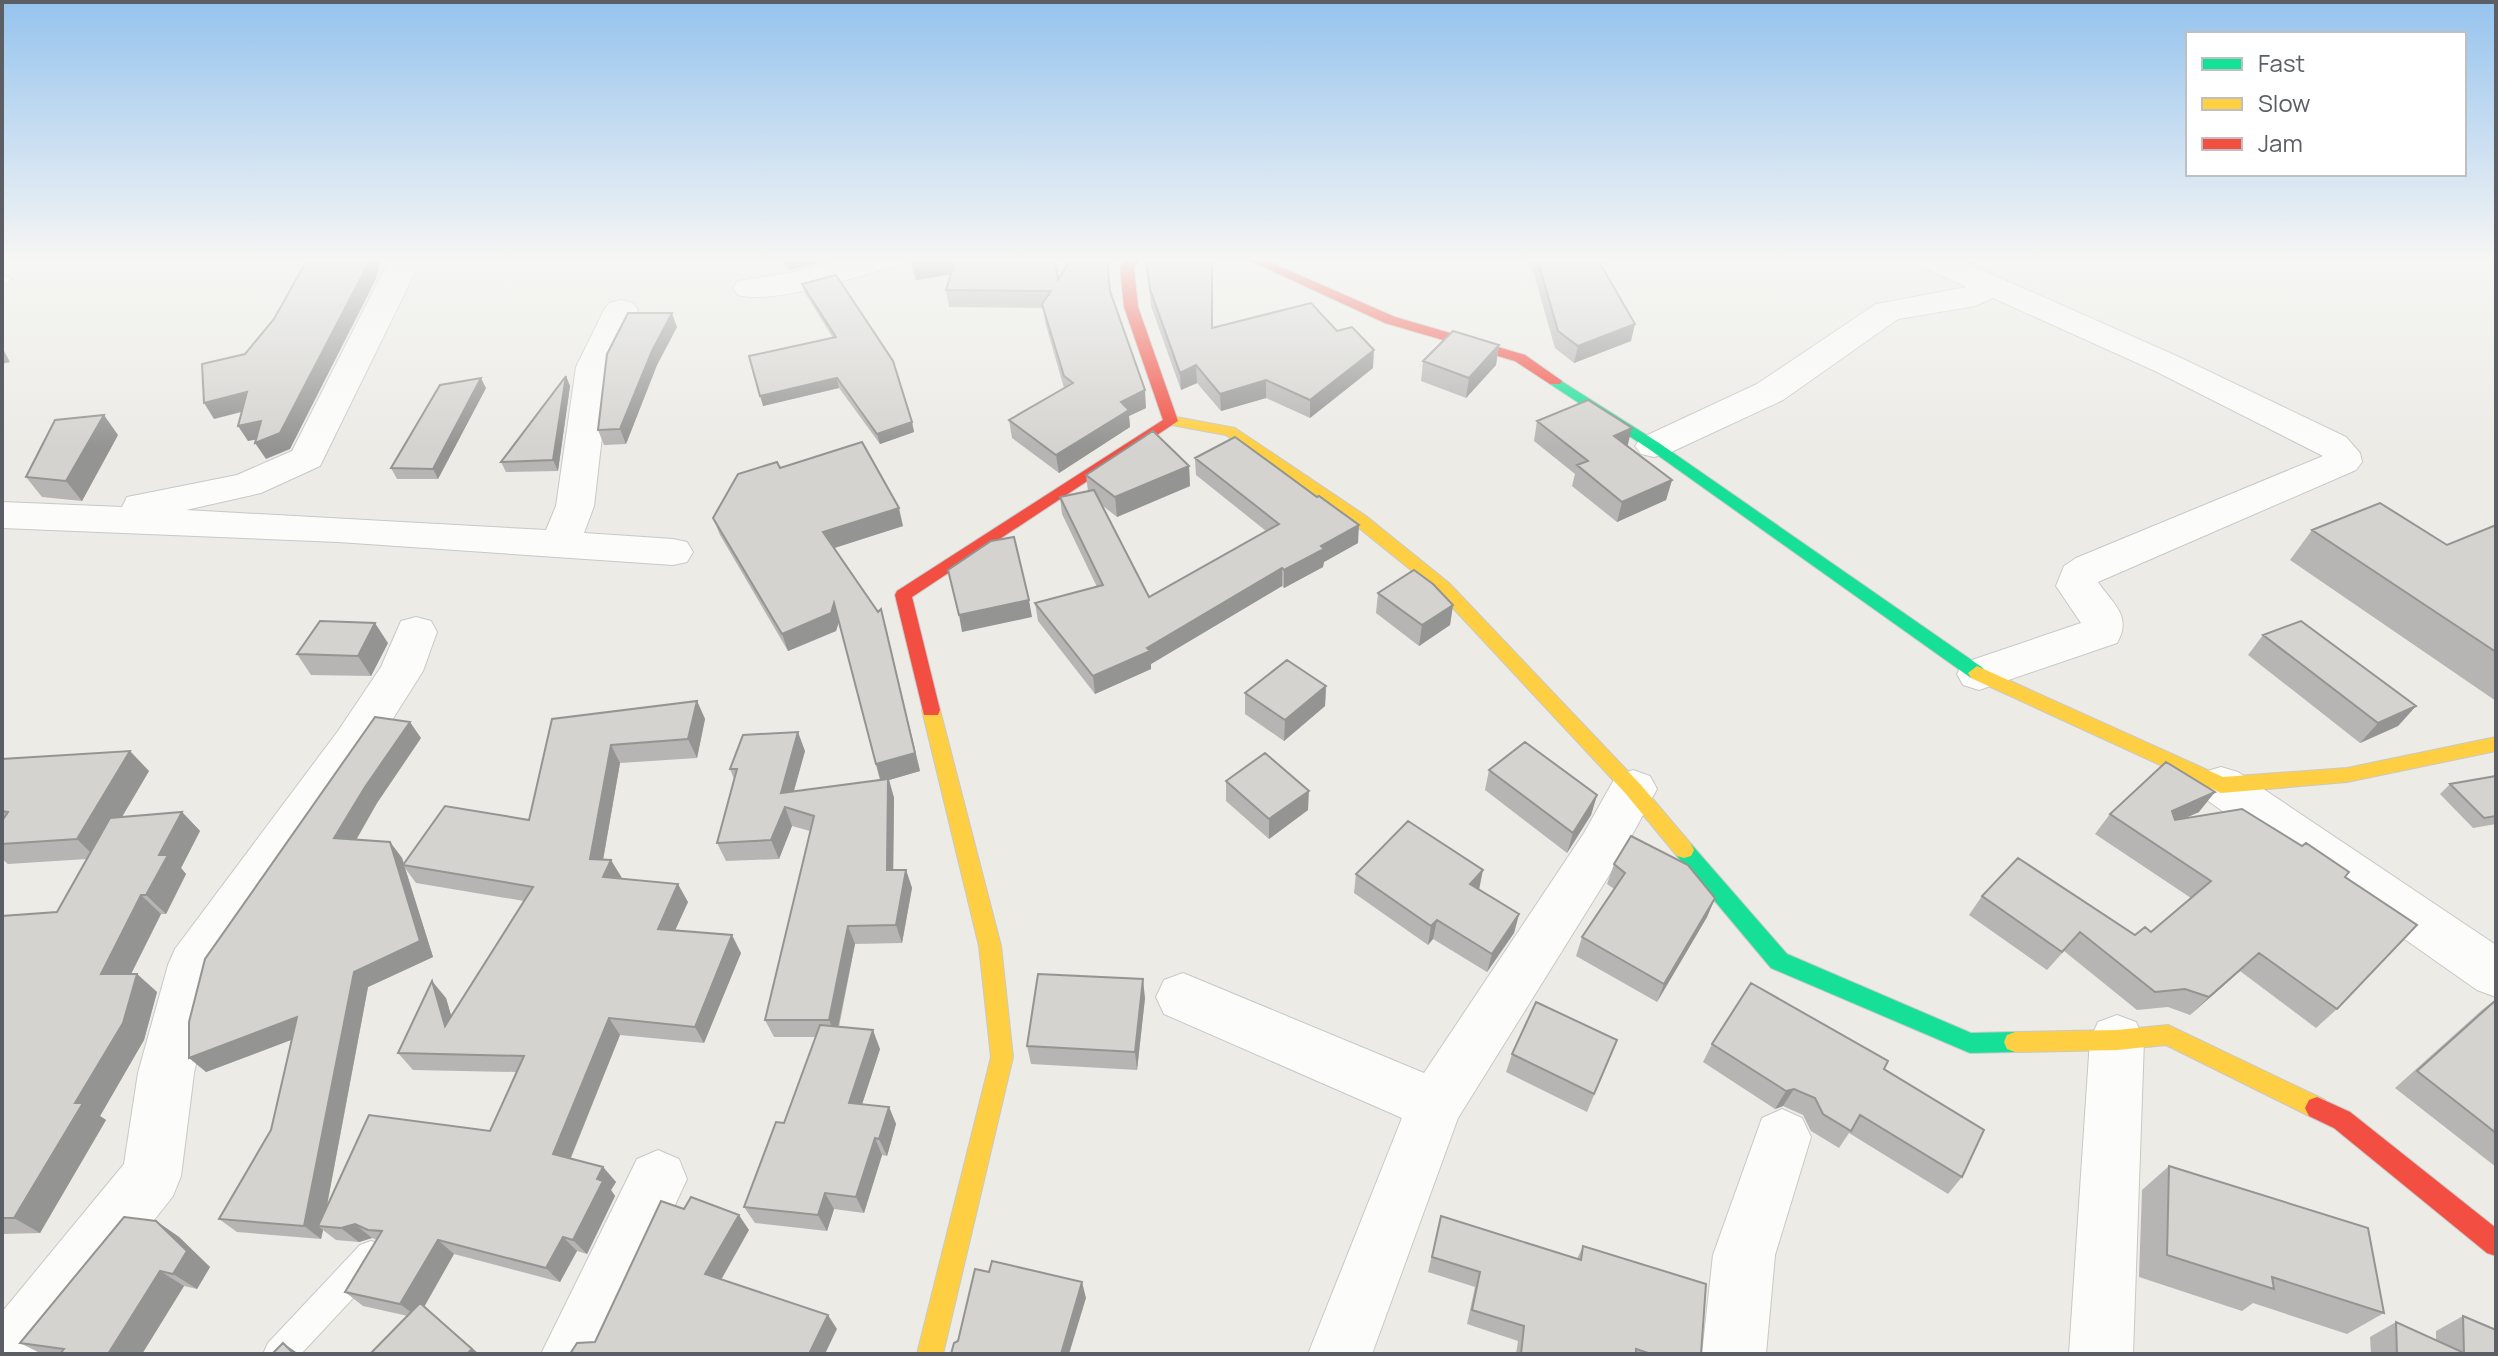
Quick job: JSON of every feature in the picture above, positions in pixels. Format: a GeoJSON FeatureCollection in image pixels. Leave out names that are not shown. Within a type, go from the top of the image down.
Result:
{"type":"FeatureCollection","features":[{"type":"Feature","properties":{"kind":"street"},"geometry":{"type":"LineString","coordinates":[[68,520],[256,482],[286,472],[307,458],[375,321]]}},
{"type":"Feature","properties":{"kind":"street"},"geometry":{"type":"LineString","coordinates":[[560,544],[575,506],[593,367],[615,321]]}},
{"type":"Feature","properties":{"kind":"street"},"geometry":{"type":"LineString","coordinates":[[1136,321],[1171,421]]}},
{"type":"Feature","properties":{"kind":"street"},"geometry":{"type":"LineString","coordinates":[[1394,321],[1520,358],[1654,446],[1979,674],[2221,785],[2496,974]]}},
{"type":"Feature","properties":{"kind":"street"},"geometry":{"type":"LineString","coordinates":[[1654,446],[1770,392],[1873,321]]}},
{"type":"Feature","properties":{"kind":"street"},"geometry":{"type":"LineString","coordinates":[[1979,674],[2102,632],[2103,617],[2077,586],[2078,576],[2090,568],[2343,462],[2341,453],[2333,445],[2167,364],[2070,321]]}},
{"type":"Feature","properties":{"kind":"street"},"geometry":{"type":"LineString","coordinates":[[930,1354],[1002,1057],[990,946],[903,595],[1171,421],[1230,431],[1360,520],[1443,587],[1633,789],[1779,961],[1970,1043],[2117,1040],[2168,1035],[2342,1120],[2496,1244]]}},
{"type":"Feature","properties":{"kind":"street"},"geometry":{"type":"LineString","coordinates":[[2,515],[338,529],[673,552]]}},
{"type":"Feature","properties":{"kind":"street"},"geometry":{"type":"LineString","coordinates":[[9,1354],[152,1176],[166,1073],[194,965],[354,743],[401,671],[416,632]]}},
{"type":"Feature","properties":{"kind":"street"},"geometry":{"type":"LineString","coordinates":[[2221,785],[2347,775],[2496,744]]}},
{"type":"Feature","properties":{"kind":"street"},"geometry":{"type":"LineString","coordinates":[[1340,1354],[1435,1105],[1601,847],[1633,789]]}},
{"type":"Feature","properties":{"kind":"street"},"geometry":{"type":"LineString","coordinates":[[1183,997],[1435,1105]]}},
{"type":"Feature","properties":{"kind":"street"},"geometry":{"type":"LineString","coordinates":[[2101,1354],[2117,1040]]}},
{"type":"Feature","properties":{"kind":"street"},"geometry":{"type":"LineString","coordinates":[[1734,1354],[1744,1255],[1782,1137]]}},
{"type":"Feature","properties":{"kind":"street"},"geometry":{"type":"LineString","coordinates":[[573,1354],[658,1179]]}},
{"type":"Feature","properties":{"kind":"lane"},"geometry":{"type":"LineString","coordinates":[[279,1354],[371,1256]]}},
{"type":"Feature","properties":{"kind":"building"},"geometry":{"type":"Polygon","coordinates":[[[272,321],[338,321],[280,433],[255,443],[261,421],[238,426],[247,392],[204,403],[202,364],[245,354],[272,321]]]}},
{"type":"Feature","properties":{"kind":"building"},"geometry":{"type":"Polygon","coordinates":[[[624,321],[668,321],[620,429],[598,430],[607,354],[624,321]]]}},
{"type":"Feature","properties":{"kind":"building"},"geometry":{"type":"Polygon","coordinates":[[[826,321],[867,321],[893,361],[912,422],[877,434],[837,378],[760,396],[749,356],[836,337],[826,321]]]}},
{"type":"Feature","properties":{"kind":"building"},"geometry":{"type":"Polygon","coordinates":[[[1047,321],[1121,321],[1145,390],[1121,402],[1129,410],[1056,455],[1009,420],[1073,383],[1064,376],[1047,321]]]}},
{"type":"Feature","properties":{"kind":"building"},"geometry":{"type":"Polygon","coordinates":[[[1162,321],[1212,321],[1212,328],[1239,321],[1328,321],[1337,331],[1352,327],[1374,350],[1310,400],[1266,380],[1220,394],[1196,365],[1180,373],[1162,321]]]}},
{"type":"Feature","properties":{"kind":"building"},"geometry":{"type":"Polygon","coordinates":[[[1555,321],[1633,321],[1635,324],[1578,346],[1558,331],[1555,321]]]}},
{"type":"Feature","properties":{"kind":"building"},"geometry":{"type":"Polygon","coordinates":[[[1453,331],[1499,345],[1469,378],[1423,361],[1453,331]]]}},
{"type":"Feature","properties":{"kind":"building"},"geometry":{"type":"Polygon","coordinates":[[[566,376],[553,460],[501,462],[566,376]]]}},
{"type":"Feature","properties":{"kind":"building"},"geometry":{"type":"Polygon","coordinates":[[[481,378],[433,469],[391,468],[440,385],[481,378]]]}},
{"type":"Feature","properties":{"kind":"building"},"geometry":{"type":"Polygon","coordinates":[[[1588,400],[1632,428],[1614,436],[1672,480],[1622,502],[1577,465],[1588,461],[1537,421],[1588,400]]]}},
{"type":"Feature","properties":{"kind":"building"},"geometry":{"type":"Polygon","coordinates":[[[104,415],[66,481],[26,477],[55,420],[104,415]]]}},
{"type":"Feature","properties":{"kind":"building"},"geometry":{"type":"Polygon","coordinates":[[[1153,431],[1189,466],[1115,497],[1086,475],[1153,431]]]}},
{"type":"Feature","properties":{"kind":"building"},"geometry":{"type":"Polygon","coordinates":[[[1235,437],[1359,525],[1321,546],[1324,549],[1284,570],[1282,568],[1147,648],[1150,651],[1093,676],[1035,603],[1103,585],[1060,497],[1094,490],[1149,597],[1279,524],[1195,458],[1235,437]]]}},
{"type":"Feature","properties":{"kind":"building"},"geometry":{"type":"Polygon","coordinates":[[[862,442],[899,508],[823,532],[878,612],[881,609],[915,753],[876,764],[834,603],[831,613],[782,634],[713,518],[738,474],[777,462],[780,468],[862,442]]]}},
{"type":"Feature","properties":{"kind":"building"},"geometry":{"type":"Polygon","coordinates":[[[2380,503],[2447,545],[2496,525],[2496,652],[2312,530],[2380,503]]]}},
{"type":"Feature","properties":{"kind":"building"},"geometry":{"type":"Polygon","coordinates":[[[1014,537],[1029,600],[959,615],[948,570],[991,541],[1014,537]]]}},
{"type":"Feature","properties":{"kind":"building"},"geometry":{"type":"Polygon","coordinates":[[[1414,570],[1453,605],[1422,625],[1378,593],[1414,570]]]}},
{"type":"Feature","properties":{"kind":"building"},"geometry":{"type":"Polygon","coordinates":[[[320,621],[375,623],[358,656],[297,654],[320,621]]]}},
{"type":"Feature","properties":{"kind":"building"},"geometry":{"type":"Polygon","coordinates":[[[2301,621],[2416,706],[2378,723],[2263,635],[2301,621]]]}},
{"type":"Feature","properties":{"kind":"building"},"geometry":{"type":"Polygon","coordinates":[[[1287,660],[1326,686],[1285,720],[1245,693],[1287,660]]]}},
{"type":"Feature","properties":{"kind":"building"},"geometry":{"type":"Polygon","coordinates":[[[697,701],[688,739],[611,745],[590,859],[611,860],[603,877],[678,884],[658,929],[732,935],[695,1027],[609,1018],[553,1154],[603,1167],[597,1179],[603,1181],[573,1240],[563,1237],[546,1268],[438,1240],[400,1304],[345,1292],[382,1231],[368,1230],[355,1224],[341,1228],[318,1226],[369,1115],[490,1131],[524,1056],[398,1053],[432,981],[445,1026],[533,887],[403,865],[445,806],[529,820],[552,719],[697,701]]]}},
{"type":"Feature","properties":{"kind":"building"},"geometry":{"type":"Polygon","coordinates":[[[375,717],[410,722],[334,838],[390,842],[420,941],[354,972],[304,1226],[219,1219],[271,1130],[297,1017],[189,1058],[189,1022],[205,959],[375,717]]]}},
{"type":"Feature","properties":{"kind":"building"},"geometry":{"type":"Polygon","coordinates":[[[798,732],[781,793],[888,779],[887,870],[906,870],[896,925],[848,926],[829,1020],[765,1020],[814,816],[785,807],[771,840],[717,843],[737,769],[730,769],[743,735],[798,732]]]}},
{"type":"Feature","properties":{"kind":"building"},"geometry":{"type":"Polygon","coordinates":[[[1525,742],[1597,795],[1573,833],[1489,770],[1525,742]]]}},
{"type":"Feature","properties":{"kind":"building"},"geometry":{"type":"Polygon","coordinates":[[[130,751],[77,839],[2,844],[2,821],[8,812],[2,811],[2,759],[130,751]]]}},
{"type":"Feature","properties":{"kind":"building"},"geometry":{"type":"Polygon","coordinates":[[[1265,753],[1309,791],[1269,819],[1226,781],[1265,753]]]}},
{"type":"Feature","properties":{"kind":"building"},"geometry":{"type":"Polygon","coordinates":[[[2166,762],[2215,792],[2172,811],[2175,820],[2242,809],[2302,846],[2306,843],[2349,872],[2345,877],[2417,925],[2337,1009],[2259,953],[2209,997],[2185,989],[2155,992],[2080,932],[2062,952],[1982,896],[2018,858],[2135,935],[2145,927],[2151,932],[2211,881],[2110,814],[2166,762]]]}},
{"type":"Feature","properties":{"kind":"building"},"geometry":{"type":"Polygon","coordinates":[[[2496,776],[2496,816],[2484,818],[2450,784],[2496,776]]]}},
{"type":"Feature","properties":{"kind":"building"},"geometry":{"type":"Polygon","coordinates":[[[182,812],[159,855],[168,855],[146,895],[141,895],[101,974],[137,974],[123,1023],[75,1103],[83,1103],[14,1218],[2,1218],[2,916],[57,912],[110,818],[182,812]]]}},
{"type":"Feature","properties":{"kind":"building"},"geometry":{"type":"Polygon","coordinates":[[[1408,821],[1483,870],[1470,884],[1519,914],[1492,954],[1437,920],[1431,926],[1356,874],[1408,821]]]}},
{"type":"Feature","properties":{"kind":"building"},"geometry":{"type":"Polygon","coordinates":[[[1631,836],[1688,865],[1715,898],[1664,984],[1582,937],[1625,873],[1614,864],[1631,836]]]}},
{"type":"Feature","properties":{"kind":"building"},"geometry":{"type":"Polygon","coordinates":[[[1038,974],[1143,979],[1135,1052],[1027,1046],[1038,974]]]}},
{"type":"Feature","properties":{"kind":"building"},"geometry":{"type":"Polygon","coordinates":[[[1751,983],[1888,1061],[1884,1069],[1984,1130],[1962,1177],[1860,1115],[1851,1131],[1823,1114],[1815,1098],[1794,1089],[1786,1091],[1712,1044],[1751,983]]]}},
{"type":"Feature","properties":{"kind":"building"},"geometry":{"type":"Polygon","coordinates":[[[2496,1000],[2496,1133],[2417,1071],[2496,1000]]]}},
{"type":"Feature","properties":{"kind":"building"},"geometry":{"type":"Polygon","coordinates":[[[1536,1002],[1617,1040],[1594,1094],[1512,1054],[1536,1002]]]}},
{"type":"Feature","properties":{"kind":"building"},"geometry":{"type":"Polygon","coordinates":[[[820,1025],[873,1030],[849,1103],[889,1107],[879,1139],[875,1138],[856,1197],[825,1193],[818,1215],[744,1207],[776,1122],[784,1123],[820,1025]]]}},
{"type":"Feature","properties":{"kind":"building"},"geometry":{"type":"Polygon","coordinates":[[[2169,1166],[2368,1228],[2384,1313],[2272,1277],[2274,1289],[2167,1255],[2169,1166]]]}},
{"type":"Feature","properties":{"kind":"building"},"geometry":{"type":"Polygon","coordinates":[[[691,1197],[739,1215],[705,1274],[828,1315],[809,1354],[570,1354],[577,1343],[595,1342],[661,1201],[684,1209],[691,1197]]]}},
{"type":"Feature","properties":{"kind":"building"},"geometry":{"type":"Polygon","coordinates":[[[1441,1216],[1581,1260],[1583,1246],[1706,1284],[1701,1354],[1651,1354],[1636,1349],[1636,1354],[1521,1354],[1524,1326],[1472,1310],[1480,1272],[1432,1257],[1441,1216]]]}},
{"type":"Feature","properties":{"kind":"building"},"geometry":{"type":"Polygon","coordinates":[[[124,1217],[156,1221],[187,1251],[173,1274],[160,1271],[108,1354],[60,1354],[64,1349],[20,1343],[124,1217]]]}},
{"type":"Feature","properties":{"kind":"building"},"geometry":{"type":"Polygon","coordinates":[[[992,1261],[1082,1282],[1061,1354],[951,1354],[954,1343],[958,1341],[975,1269],[989,1272],[992,1261]]]}},
{"type":"Feature","properties":{"kind":"building"},"geometry":{"type":"Polygon","coordinates":[[[420,1303],[472,1349],[467,1354],[370,1354],[420,1303]]]}},
{"type":"Feature","properties":{"kind":"building"},"geometry":{"type":"Polygon","coordinates":[[[2463,1316],[2496,1330],[2496,1354],[2397,1354],[2396,1322],[2464,1353],[2463,1316]]]}},
{"type":"Feature","properties":{"kind":"building"},"geometry":{"type":"Polygon","coordinates":[[[283,1343],[294,1354],[272,1354],[283,1343]]]}},
{"type":"Feature","properties":{"kind":"traffic: fast"},"geometry":{"type":"LineString","coordinates":[[1555,381],[1654,446],[1977,673]]}},
{"type":"Feature","properties":{"kind":"traffic: fast"},"geometry":{"type":"LineString","coordinates":[[1684,850],[1779,961],[1970,1043],[2015,1042]]}},
{"type":"Feature","properties":{"kind":"traffic: slow"},"geometry":{"type":"LineString","coordinates":[[1171,421],[1230,431],[1360,520],[1443,587],[1633,789],[1684,850]]}},
{"type":"Feature","properties":{"kind":"traffic: slow"},"geometry":{"type":"LineString","coordinates":[[1977,673],[2221,785],[2347,775],[2496,744]]}},
{"type":"Feature","properties":{"kind":"traffic: slow"},"geometry":{"type":"LineString","coordinates":[[930,1354],[1002,1057],[990,946],[931,710]]}},
{"type":"Feature","properties":{"kind":"traffic: slow"},"geometry":{"type":"LineString","coordinates":[[2015,1042],[2117,1040],[2168,1035],[2317,1108]]}},
{"type":"Feature","properties":{"kind":"traffic: jam"},"geometry":{"type":"LineString","coordinates":[[931,710],[903,595],[1171,421],[1136,321]]}},
{"type":"Feature","properties":{"kind":"traffic: jam"},"geometry":{"type":"LineString","coordinates":[[1394,321],[1520,358],[1555,381]]}},
{"type":"Feature","properties":{"kind":"traffic: jam"},"geometry":{"type":"LineString","coordinates":[[2317,1108],[2342,1120],[2496,1244]]}}]}
